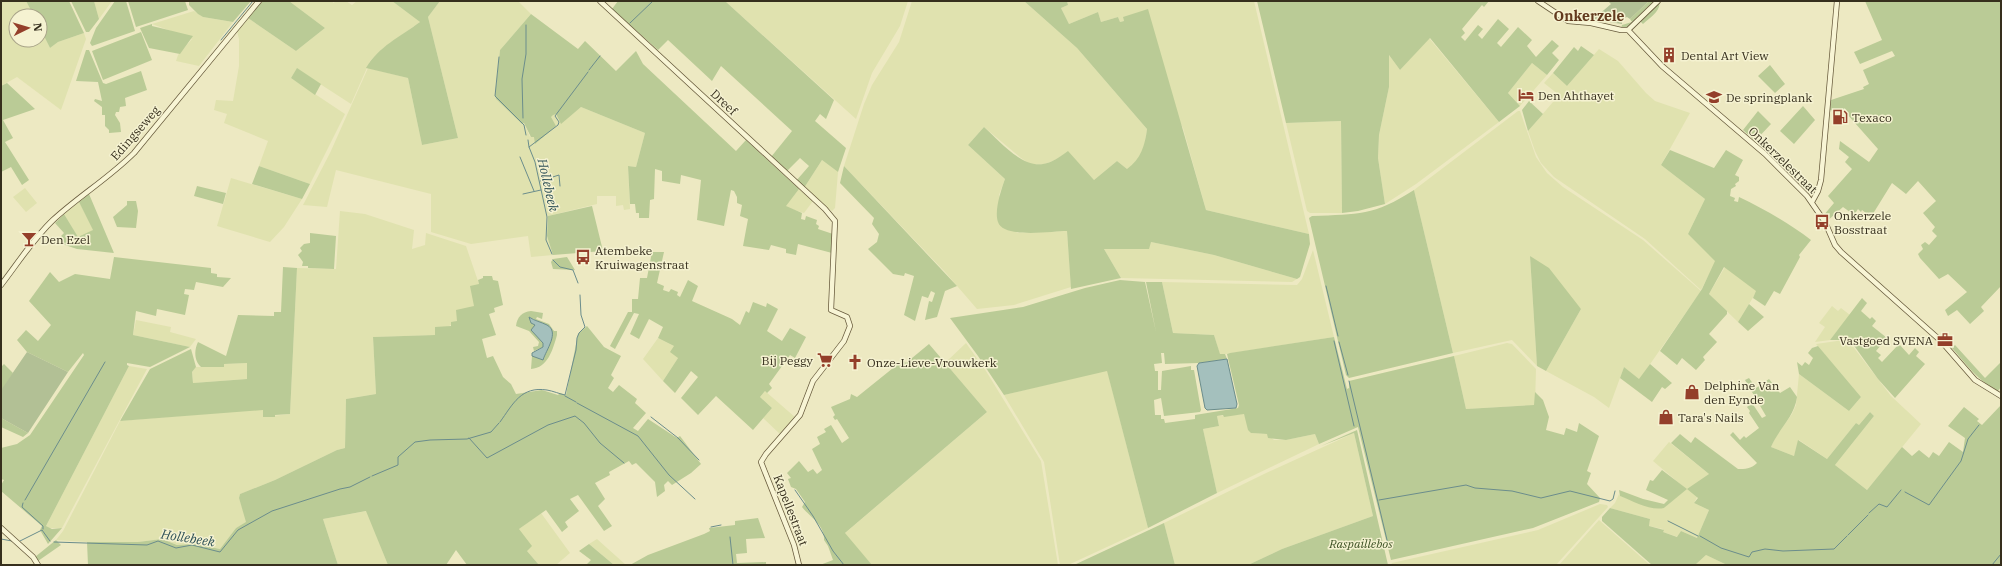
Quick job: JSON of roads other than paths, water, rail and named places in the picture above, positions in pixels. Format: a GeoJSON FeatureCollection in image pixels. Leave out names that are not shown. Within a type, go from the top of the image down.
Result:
{"type":"FeatureCollection","features":[{"type":"Feature","properties":{"kind":"street","name":"Edingseweg"},"geometry":{"type":"LineString","coordinates":[[1,285],[52,221],[81,196],[122,165],[134,153],[259,1]]}},
{"type":"Feature","properties":{"kind":"street","name":"Dreef"},"geometry":{"type":"LineString","coordinates":[[600,1],[834,219],[836,232],[831,310],[849,319],[850,326],[847,336],[814,381],[804,408],[761,462]]}},
{"type":"Feature","properties":{"kind":"street"},"geometry":{"type":"LineString","coordinates":[[1538,1],[1568,21],[1591,23],[1621,30],[1628,30],[1658,1]]}},
{"type":"Feature","properties":{"kind":"street"},"geometry":{"type":"LineString","coordinates":[[1812,202],[1818,191],[1821,180],[1837,1]]}},
{"type":"Feature","properties":{"kind":"street","name":"Onkerzelestraat"},"geometry":{"type":"LineString","coordinates":[[1628,30],[1662,66],[1765,154],[1812,202],[1828,228],[1835,245],[1841,252],[1941,341],[1975,380],[2001,396]]}},
{"type":"Feature","properties":{"kind":"street","name":"Kapellestraat"},"geometry":{"type":"LineString","coordinates":[[761,462],[794,545],[799,565]]}},
{"type":"Feature","properties":{"kind":"street"},"geometry":{"type":"LineString","coordinates":[[1,528],[32,557],[38,565]]}},
{"type":"Feature","properties":{"kind":"water"},"geometry":{"type":"Polygon","coordinates":[[[529,317],[551,328],[551,341],[543,360],[532,356],[532,353],[543,347],[543,343],[531,330],[535,325],[531,323],[529,317]]]}},
{"type":"Feature","properties":{"kind":"water"},"geometry":{"type":"Polygon","coordinates":[[[1227,359],[1237,404],[1236,408],[1207,410],[1205,408],[1197,366],[1199,363],[1227,359]]]}},
{"type":"Feature","properties":{"kind":"waterway"},"geometry":{"type":"LineString","coordinates":[[221,40],[253,1]]}},
{"type":"Feature","properties":{"kind":"waterway"},"geometry":{"type":"LineString","coordinates":[[630,23],[653,1]]}},
{"type":"Feature","properties":{"kind":"waterway"},"geometry":{"type":"LineString","coordinates":[[523,118],[522,79],[526,54],[526,25]]}},
{"type":"Feature","properties":{"kind":"waterway","name":"Hollebeek"},"geometry":{"type":"LineString","coordinates":[[589,70],[600,56]]}},
{"type":"Feature","properties":{"kind":"waterway"},"geometry":{"type":"LineString","coordinates":[[499,57],[495,96],[524,125],[526,135]]}},
{"type":"Feature","properties":{"kind":"waterway","name":"Hollebeek"},"geometry":{"type":"LineString","coordinates":[[552,254],[546,240],[547,217],[535,162],[529,147],[558,125],[559,122],[555,116],[588,72]]}},
{"type":"Feature","properties":{"kind":"waterway","name":"Hollebeek"},"geometry":{"type":"LineString","coordinates":[[528,140],[529,147]]}},
{"type":"Feature","properties":{"kind":"waterway"},"geometry":{"type":"LineString","coordinates":[[520,157],[534,191]]}},
{"type":"Feature","properties":{"kind":"waterway"},"geometry":{"type":"LineString","coordinates":[[540,181],[559,175],[560,186]]}},
{"type":"Feature","properties":{"kind":"waterway"},"geometry":{"type":"LineString","coordinates":[[523,194],[541,190]]}},
{"type":"Feature","properties":{"kind":"waterway","name":"Hollebeek"},"geometry":{"type":"LineString","coordinates":[[553,260],[560,267],[573,270],[578,283]]}},
{"type":"Feature","properties":{"kind":"waterway"},"geometry":{"type":"LineString","coordinates":[[1326,286],[1338,336]]}},
{"type":"Feature","properties":{"kind":"waterway","name":"Hollebeek"},"geometry":{"type":"LineString","coordinates":[[500,422],[514,403],[524,394],[531,391],[538,389],[547,390],[565,395],[576,350],[577,338],[579,333],[585,327],[581,315],[580,295]]}},
{"type":"Feature","properties":{"kind":"waterway"},"geometry":{"type":"LineString","coordinates":[[1334,341],[1354,426]]}},
{"type":"Feature","properties":{"kind":"waterway"},"geometry":{"type":"LineString","coordinates":[[1339,342],[1348,375]]}},
{"type":"Feature","properties":{"kind":"waterway"},"geometry":{"type":"LineString","coordinates":[[25,500],[105,362]]}},
{"type":"Feature","properties":{"kind":"waterway"},"geometry":{"type":"LineString","coordinates":[[1349,381],[1388,544]]}},
{"type":"Feature","properties":{"kind":"waterway"},"geometry":{"type":"LineString","coordinates":[[565,396],[576,402]]}},
{"type":"Feature","properties":{"kind":"waterway"},"geometry":{"type":"LineString","coordinates":[[577,403],[638,436],[669,475],[695,499]]}},
{"type":"Feature","properties":{"kind":"waterway"},"geometry":{"type":"LineString","coordinates":[[469,438],[487,458],[548,425],[575,416],[584,423],[600,443],[624,463]]}},
{"type":"Feature","properties":{"kind":"waterway"},"geometry":{"type":"LineString","coordinates":[[651,417],[678,438],[699,460]]}},
{"type":"Feature","properties":{"kind":"waterway","name":"Hollebeek"},"geometry":{"type":"LineString","coordinates":[[372,476],[398,465],[398,457],[415,442],[467,439],[491,432],[499,423]]}},
{"type":"Feature","properties":{"kind":"waterway"},"geometry":{"type":"LineString","coordinates":[[1905,492],[1929,505],[1961,461],[1968,439],[1979,425]]}},
{"type":"Feature","properties":{"kind":"waterway","name":"Hollebeek"},"geometry":{"type":"LineString","coordinates":[[54,542],[147,545],[158,541],[176,548],[192,545],[220,552],[238,530],[272,511],[350,487],[370,477]]}},
{"type":"Feature","properties":{"kind":"waterway"},"geometry":{"type":"LineString","coordinates":[[1379,500],[1466,485],[1475,488],[1512,491],[1541,498],[1570,491],[1610,501],[1613,499],[1615,491]]}},
{"type":"Feature","properties":{"kind":"waterway"},"geometry":{"type":"LineString","coordinates":[[795,490],[813,516],[833,551],[844,565]]}},
{"type":"Feature","properties":{"kind":"waterway"},"geometry":{"type":"LineString","coordinates":[[1869,513],[1879,504],[1887,507],[1901,490]]}},
{"type":"Feature","properties":{"kind":"waterway"},"geometry":{"type":"LineString","coordinates":[[23,503],[22,507],[43,526],[43,529]]}},
{"type":"Feature","properties":{"kind":"waterway"},"geometry":{"type":"LineString","coordinates":[[1848,535],[1868,515]]}},
{"type":"Feature","properties":{"kind":"waterway"},"geometry":{"type":"LineString","coordinates":[[1668,521],[1698,536]]}},
{"type":"Feature","properties":{"kind":"waterway"},"geometry":{"type":"LineString","coordinates":[[711,527],[721,525]]}},
{"type":"Feature","properties":{"kind":"waterway","name":"Hollebeek"},"geometry":{"type":"LineString","coordinates":[[20,541],[42,530],[50,541]]}},
{"type":"Feature","properties":{"kind":"waterway"},"geometry":{"type":"LineString","coordinates":[[1700,536],[1721,548],[1749,557],[1752,552],[1765,549],[1783,551],[1834,549],[1847,536]]}},
{"type":"Feature","properties":{"kind":"waterway"},"geometry":{"type":"LineString","coordinates":[[730,537],[733,565]]}},
{"type":"Feature","properties":{"kind":"waterway","name":"Hollebeek"},"geometry":{"type":"LineString","coordinates":[[1,539],[12,541]]}},
{"type":"Feature","properties":{"kind":"waterway"},"geometry":{"type":"LineString","coordinates":[[1992,565],[2001,554]]}},
{"type":"Feature","properties":{"kind":"place","name":"Dental Art View"},"geometry":{"type":"Point","coordinates":[1669,55]}},
{"type":"Feature","properties":{"kind":"place","name":"Den Ahthayet"},"geometry":{"type":"Point","coordinates":[1526,95]}},
{"type":"Feature","properties":{"kind":"place","name":"De springplank"},"geometry":{"type":"Point","coordinates":[1714,97]}},
{"type":"Feature","properties":{"kind":"place","name":"Texaco"},"geometry":{"type":"Point","coordinates":[1840,117]}},
{"type":"Feature","properties":{"kind":"place","name":"Onkerzele Bosstraat"},"geometry":{"type":"Point","coordinates":[1822,222]}},
{"type":"Feature","properties":{"kind":"place","name":"Den Ezel"},"geometry":{"type":"Point","coordinates":[29,239]}},
{"type":"Feature","properties":{"kind":"place","name":"Atembeke Kruiwagenstraat"},"geometry":{"type":"Point","coordinates":[583,257]}},
{"type":"Feature","properties":{"kind":"place","name":"Vastgoed SVENA"},"geometry":{"type":"Point","coordinates":[1945,340]}},
{"type":"Feature","properties":{"kind":"place","name":"Bij Peggy"},"geometry":{"type":"Point","coordinates":[825,360]}},
{"type":"Feature","properties":{"kind":"place","name":"Onze-Lieve-Vrouwkerk"},"geometry":{"type":"Point","coordinates":[855,362]}},
{"type":"Feature","properties":{"kind":"place","name":"Delphine Van den Eynde"},"geometry":{"type":"Point","coordinates":[1692,392]}},
{"type":"Feature","properties":{"kind":"place","name":"Tara's Nails"},"geometry":{"type":"Point","coordinates":[1666,417]}},
{"type":"Feature","properties":{"kind":"district","name":"Onkerzele"},"geometry":{"type":"Point","coordinates":[1589,16]}},
{"type":"Feature","properties":{"kind":"park label","name":"Raspaillebos"},"geometry":{"type":"Point","coordinates":[1361,543]}}]}
